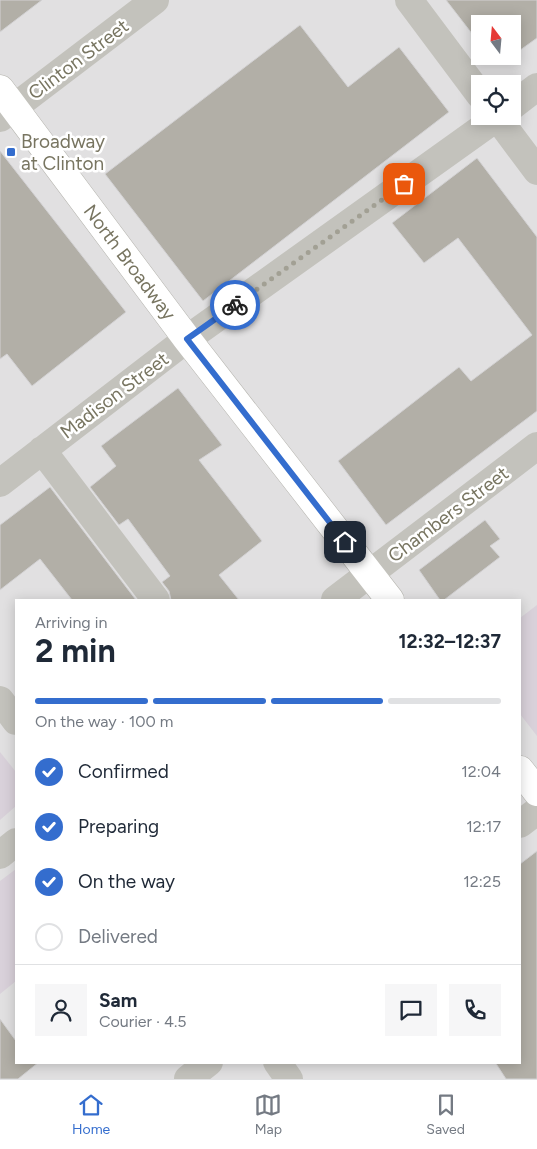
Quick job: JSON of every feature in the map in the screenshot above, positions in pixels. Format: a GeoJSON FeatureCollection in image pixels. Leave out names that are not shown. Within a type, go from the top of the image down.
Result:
{"type":"FeatureCollection","features":[{"type":"Feature","properties":{"kind":"main road","name":"North Broadway"},"geometry":{"type":"LineString","coordinates":[[5,105],[389,599]]}},
{"type":"Feature","properties":{"kind":"main road"},"geometry":{"type":"LineString","coordinates":[[521,771],[537,792]]}},
{"type":"Feature","properties":{"kind":"street","name":"Clinton Street"},"geometry":{"type":"LineString","coordinates":[[5,105],[155,0]]}},
{"type":"Feature","properties":{"kind":"street"},"geometry":{"type":"LineString","coordinates":[[409,0],[471,83]]}},
{"type":"Feature","properties":{"kind":"street","name":"Madison Street"},"geometry":{"type":"LineString","coordinates":[[521,99],[537,87]]}},
{"type":"Feature","properties":{"kind":"street","name":"Madison Street"},"geometry":{"type":"LineString","coordinates":[[0,483],[187,339],[486,125]]}},
{"type":"Feature","properties":{"kind":"street"},"geometry":{"type":"LineString","coordinates":[[508,125],[537,171]]}},
{"type":"Feature","properties":{"kind":"street","name":"Chambers Street"},"geometry":{"type":"LineString","coordinates":[[335,599],[537,446]]}},
{"type":"Feature","properties":{"kind":"street"},"geometry":{"type":"LineString","coordinates":[[42,450],[155,599]]}},
{"type":"Feature","properties":{"kind":"street"},"geometry":{"type":"LineString","coordinates":[[0,700],[15,720]]}},
{"type":"Feature","properties":{"kind":"street"},"geometry":{"type":"LineString","coordinates":[[521,823],[537,811]]}},
{"type":"Feature","properties":{"kind":"street"},"geometry":{"type":"LineString","coordinates":[[0,855],[15,843]]}},
{"type":"Feature","properties":{"kind":"street"},"geometry":{"type":"LineString","coordinates":[[188,1079],[207,1064]]}},
{"type":"Feature","properties":{"kind":"street"},"geometry":{"type":"LineString","coordinates":[[279,1064],[290,1079]]}},
{"type":"Feature","properties":{"kind":"shaded area"},"geometry":{"type":"Polygon","coordinates":[[[0,0],[537,0],[537,1079],[0,1079],[0,0]]]}},
{"type":"Feature","properties":{"kind":"shaded area"},"geometry":{"type":"Polygon","coordinates":[[[537,605],[537,736],[521,715],[521,617],[537,605]]]}},
{"type":"Feature","properties":{"kind":"shaded area"},"geometry":{"type":"Polygon","coordinates":[[[0,752],[15,771],[15,807],[0,820],[0,752]]]}},
{"type":"Feature","properties":{"kind":"shaded area"},"geometry":{"type":"Polygon","coordinates":[[[15,870],[15,982],[0,994],[0,881],[15,870]]]}},
{"type":"Feature","properties":{"kind":"building"},"geometry":{"type":"Polygon","coordinates":[[[0,0],[42,0],[0,32],[0,0]]]}},
{"type":"Feature","properties":{"kind":"building"},"geometry":{"type":"Polygon","coordinates":[[[446,0],[537,0],[537,38],[521,50],[521,15],[471,15],[471,32],[446,0]]]}},
{"type":"Feature","properties":{"kind":"building"},"geometry":{"type":"Polygon","coordinates":[[[300,25],[348,87],[399,47],[449,112],[203,301],[105,174],[300,25]]]}},
{"type":"Feature","properties":{"kind":"building"},"geometry":{"type":"Polygon","coordinates":[[[0,151],[126,312],[32,386],[7,354],[0,359],[0,151]]]}},
{"type":"Feature","properties":{"kind":"building"},"geometry":{"type":"Polygon","coordinates":[[[477,158],[537,237],[537,411],[386,525],[338,461],[459,367],[471,381],[532,335],[458,238],[424,263],[392,223],[477,158]]]}},
{"type":"Feature","properties":{"kind":"building"},"geometry":{"type":"Polygon","coordinates":[[[178,388],[222,445],[199,460],[262,541],[219,575],[238,599],[171,599],[169,591],[162,582],[170,576],[128,519],[119,525],[90,487],[116,466],[101,446],[178,388]]]}},
{"type":"Feature","properties":{"kind":"building"},"geometry":{"type":"Polygon","coordinates":[[[50,487],[135,599],[71,599],[40,559],[0,590],[0,525],[50,487]]]}},
{"type":"Feature","properties":{"kind":"building"},"geometry":{"type":"Polygon","coordinates":[[[485,520],[500,539],[490,546],[500,557],[445,599],[439,599],[419,570],[485,520]]]}},
{"type":"Feature","properties":{"kind":"building"},"geometry":{"type":"Polygon","coordinates":[[[537,851],[537,1079],[506,1079],[496,1064],[521,1064],[521,863],[537,851]]]}},
{"type":"Feature","properties":{"kind":"building"},"geometry":{"type":"Polygon","coordinates":[[[0,1019],[15,1040],[15,1064],[37,1064],[18,1079],[0,1079],[0,1019]]]}},
{"type":"Feature","properties":{"kind":"way so far"},"geometry":{"type":"LineString","coordinates":[[235,305],[404,184]]}},
{"type":"Feature","properties":{"kind":"place","name":"Broadway at Clinton"},"geometry":{"type":"Point","coordinates":[11,152]}},
{"type":"Feature","properties":{"kind":"route"},"geometry":{"type":"LineString","coordinates":[[235,305],[187,339],[345,542]]}}]}
